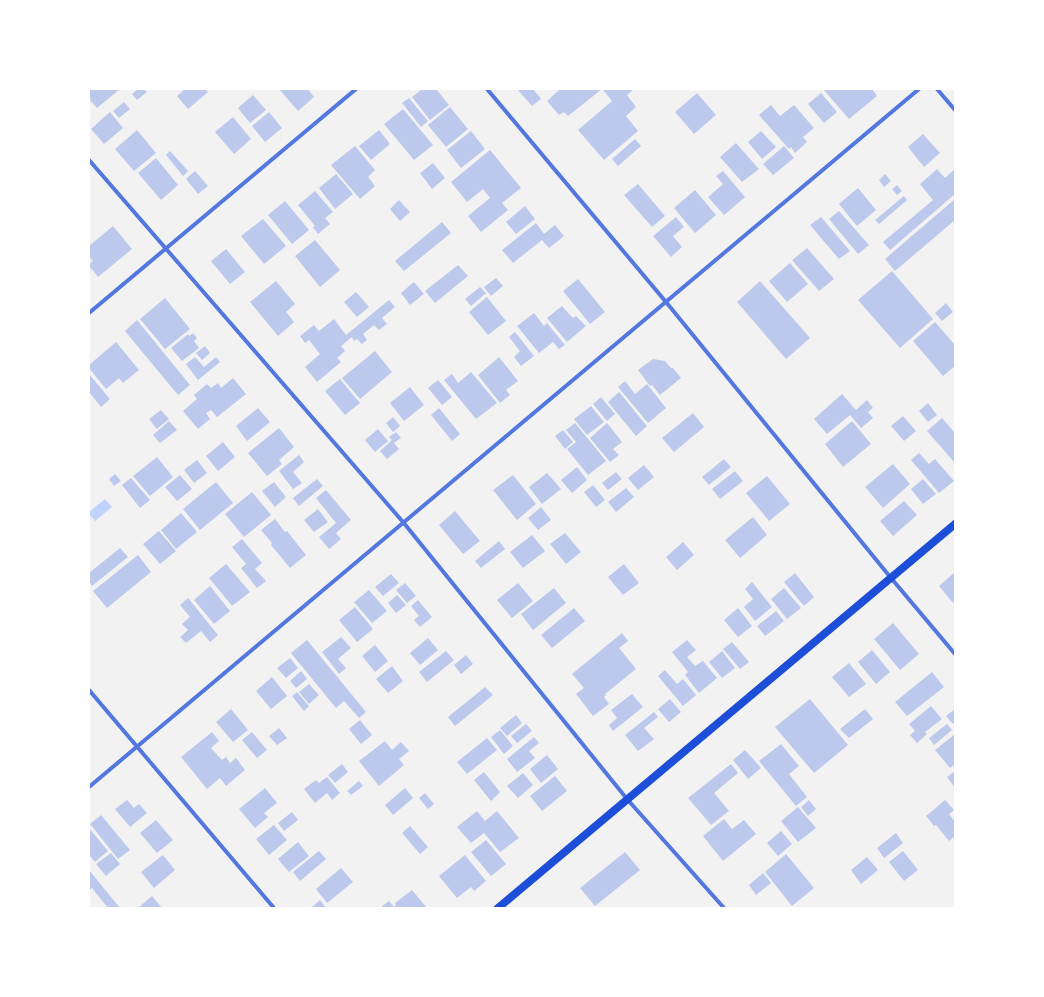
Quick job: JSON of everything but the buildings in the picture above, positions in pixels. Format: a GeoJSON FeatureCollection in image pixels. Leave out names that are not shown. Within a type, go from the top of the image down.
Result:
{"type":"FeatureCollection","features":[{"type":"Feature","properties":{"kind":"main road"},"geometry":{"type":"LineString","coordinates":[[498,908],[955,524]]}},
{"type":"Feature","properties":{"kind":"street"},"geometry":{"type":"LineString","coordinates":[[89,313],[356,89]]}},
{"type":"Feature","properties":{"kind":"street"},"geometry":{"type":"LineString","coordinates":[[487,89],[666,302],[891,578],[955,654]]}},
{"type":"Feature","properties":{"kind":"street"},"geometry":{"type":"LineString","coordinates":[[89,787],[919,89]]}},
{"type":"Feature","properties":{"kind":"street"},"geometry":{"type":"LineString","coordinates":[[937,89],[955,110]]}},
{"type":"Feature","properties":{"kind":"street"},"geometry":{"type":"LineString","coordinates":[[89,160],[404,522],[627,799],[724,908]]}},
{"type":"Feature","properties":{"kind":"street"},"geometry":{"type":"LineString","coordinates":[[89,690],[274,908]]}},
{"type":"Feature","properties":{"kind":"water"},"geometry":{"type":"Polygon","coordinates":[[[105,499],[112,507],[95,521],[89,512],[105,499]]]}}]}
